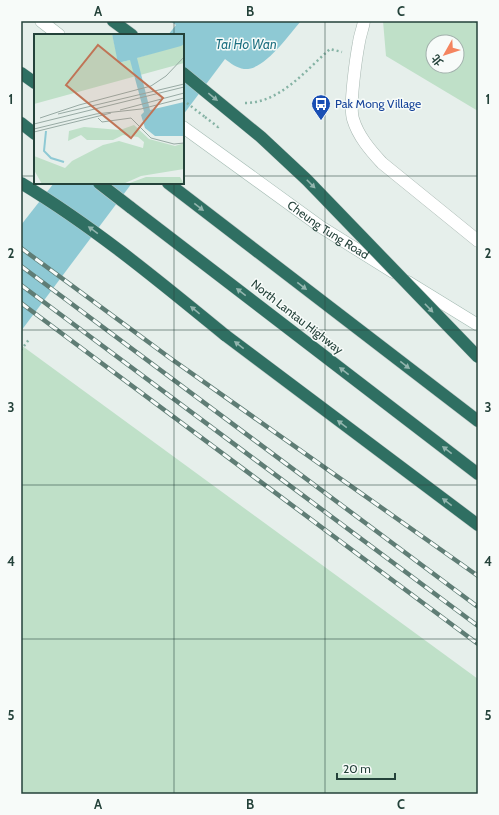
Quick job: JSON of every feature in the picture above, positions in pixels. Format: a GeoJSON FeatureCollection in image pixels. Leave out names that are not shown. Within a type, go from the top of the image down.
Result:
{"type":"FeatureCollection","features":[{"type":"Feature","properties":{"kind":"highway"},"geometry":{"type":"LineString","coordinates":[[113,21],[131,34]]}},
{"type":"Feature","properties":{"kind":"highway"},"geometry":{"type":"LineString","coordinates":[[21,73],[34,82]]}},
{"type":"Feature","properties":{"kind":"highway"},"geometry":{"type":"LineString","coordinates":[[184,74],[261,137],[307,180],[478,357]]}},
{"type":"Feature","properties":{"kind":"highway"},"geometry":{"type":"LineString","coordinates":[[21,123],[34,133]]}},
{"type":"Feature","properties":{"kind":"highway"},"geometry":{"type":"LineString","coordinates":[[21,183],[113,244],[225,335],[478,525]]}},
{"type":"Feature","properties":{"kind":"highway","name":"North Lantau Highway"},"geometry":{"type":"LineString","coordinates":[[100,184],[478,474]]}},
{"type":"Feature","properties":{"kind":"highway"},"geometry":{"type":"LineString","coordinates":[[169,184],[478,421]]}},
{"type":"Feature","properties":{"kind":"main road"},"geometry":{"type":"LineString","coordinates":[[41,21],[58,34]]}},
{"type":"Feature","properties":{"kind":"main road"},"geometry":{"type":"LineString","coordinates":[[364,21],[357,54],[352,118],[370,150],[378,159],[478,241]]}},
{"type":"Feature","properties":{"kind":"main road","name":"Cheung Tung Road"},"geometry":{"type":"LineString","coordinates":[[186,130],[321,227],[478,325]]}},
{"type":"Feature","properties":{"kind":"path"},"geometry":{"type":"LineString","coordinates":[[470,21],[478,22]]}},
{"type":"Feature","properties":{"kind":"path"},"geometry":{"type":"LineString","coordinates":[[243,103],[259,103],[289,87],[330,49],[340,50]]}},
{"type":"Feature","properties":{"kind":"path"},"geometry":{"type":"LineString","coordinates":[[184,101],[218,127]]}},
{"type":"Feature","properties":{"kind":"path"},"geometry":{"type":"LineString","coordinates":[[21,350],[30,338]]}},
{"type":"Feature","properties":{"kind":"green space"},"geometry":{"type":"Polygon","coordinates":[[[383,21],[478,21],[478,111],[386,56],[383,21]]]}},
{"type":"Feature","properties":{"kind":"green space"},"geometry":{"type":"Polygon","coordinates":[[[21,345],[478,679],[478,794],[21,794],[21,345]]]}},
{"type":"Feature","properties":{"kind":"water","name":"Tai Ho Wan"},"geometry":{"type":"Polygon","coordinates":[[[170,21],[301,21],[283,43],[267,59],[252,68],[244,69],[231,64],[225,59],[184,114],[184,34],[169,34],[176,25],[170,21]]]}},
{"type":"Feature","properties":{"kind":"water"},"geometry":{"type":"Polygon","coordinates":[[[53,184],[131,184],[21,331],[21,225],[53,184]]]}},
{"type":"Feature","properties":{"kind":"railway"},"geometry":{"type":"LineString","coordinates":[[21,248],[170,358],[478,576]]}},
{"type":"Feature","properties":{"kind":"railway"},"geometry":{"type":"LineString","coordinates":[[21,266],[478,607]]}},
{"type":"Feature","properties":{"kind":"railway"},"geometry":{"type":"LineString","coordinates":[[21,285],[478,626]]}},
{"type":"Feature","properties":{"kind":"railway"},"geometry":{"type":"LineString","coordinates":[[21,303],[478,644]]}},
{"type":"Feature","properties":{"kind":"place","name":"Pak Mong Village"},"geometry":{"type":"Point","coordinates":[321,121]}}]}
